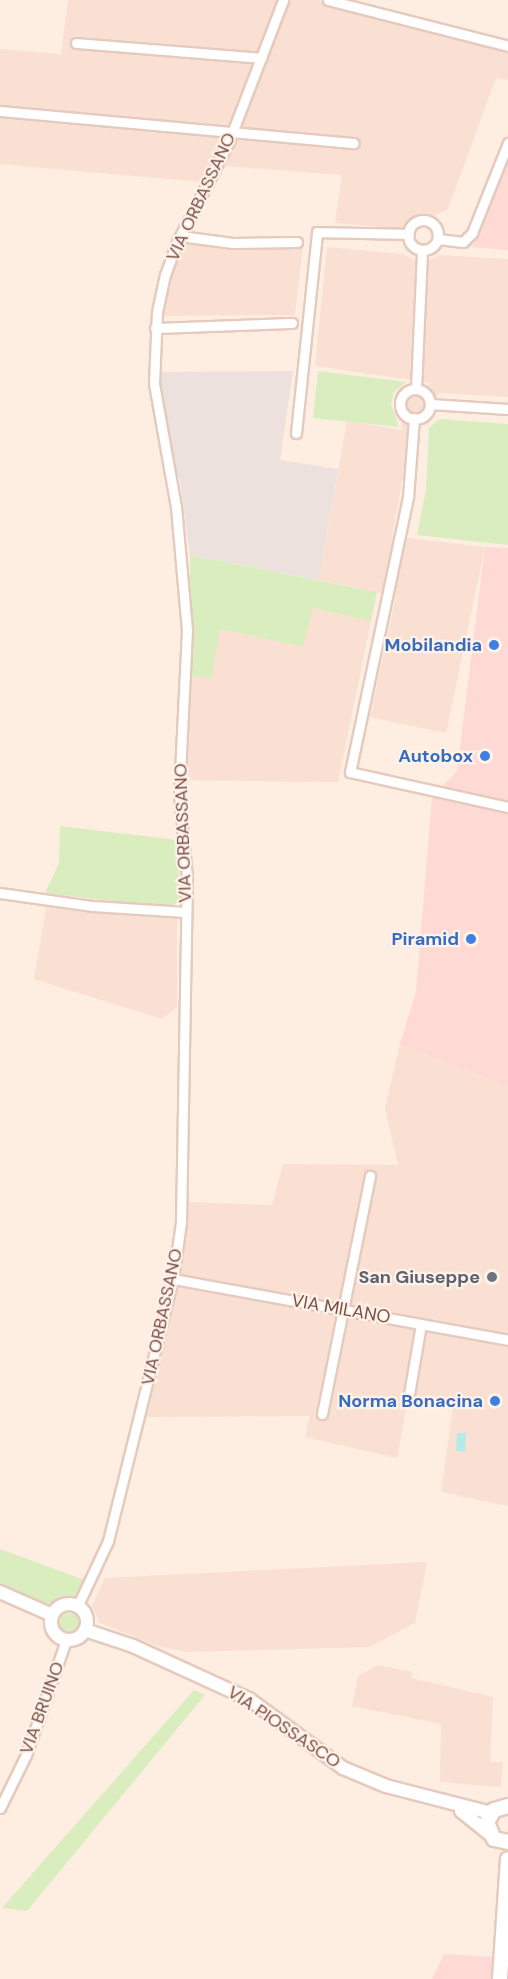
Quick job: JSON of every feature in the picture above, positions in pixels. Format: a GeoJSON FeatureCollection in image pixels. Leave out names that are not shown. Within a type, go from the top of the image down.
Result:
{"type":"FeatureCollection","features":[{"type":"Feature","properties":{"kind":"main road"},"geometry":{"type":"LineString","coordinates":[[500,1979],[506,1865],[499,1839],[487,1822],[499,1809],[508,1794]]}},
{"type":"Feature","properties":{"kind":"street","name":"VIA ORBASSANO"},"geometry":{"type":"LineString","coordinates":[[77,1607],[108,1541],[173,1279],[181,1222],[188,877],[178,794],[187,630],[176,507],[154,383],[155,328],[165,275],[180,236],[232,133],[283,0]]}},
{"type":"Feature","properties":{"kind":"street"},"geometry":{"type":"LineString","coordinates":[[328,0],[508,46]]}},
{"type":"Feature","properties":{"kind":"street"},"geometry":{"type":"LineString","coordinates":[[76,43],[261,58]]}},
{"type":"Feature","properties":{"kind":"street"},"geometry":{"type":"LineString","coordinates":[[0,111],[354,143]]}},
{"type":"Feature","properties":{"kind":"street"},"geometry":{"type":"LineString","coordinates":[[438,239],[463,242],[472,233],[508,143]]}},
{"type":"Feature","properties":{"kind":"street"},"geometry":{"type":"LineString","coordinates":[[424,221],[435,227],[438,239],[432,247],[422,250],[411,244],[409,234],[413,225],[424,221]]}},
{"type":"Feature","properties":{"kind":"street"},"geometry":{"type":"LineString","coordinates":[[296,433],[318,232],[409,234]]}},
{"type":"Feature","properties":{"kind":"street"},"geometry":{"type":"LineString","coordinates":[[180,236],[233,243],[297,242]]}},
{"type":"Feature","properties":{"kind":"street"},"geometry":{"type":"LineString","coordinates":[[416,389],[422,250]]}},
{"type":"Feature","properties":{"kind":"street"},"geometry":{"type":"LineString","coordinates":[[155,328],[292,323]]}},
{"type":"Feature","properties":{"kind":"street"},"geometry":{"type":"LineString","coordinates":[[416,389],[426,393],[430,404],[426,414],[414,418],[404,414],[400,402],[407,391],[416,389]]}},
{"type":"Feature","properties":{"kind":"street"},"geometry":{"type":"LineString","coordinates":[[430,404],[508,409]]}},
{"type":"Feature","properties":{"kind":"street"},"geometry":{"type":"LineString","coordinates":[[414,418],[408,497],[350,772],[508,807]]}},
{"type":"Feature","properties":{"kind":"street"},"geometry":{"type":"LineString","coordinates":[[0,893],[93,906],[186,912]]}},
{"type":"Feature","properties":{"kind":"street"},"geometry":{"type":"LineString","coordinates":[[322,1414],[370,1176]]}},
{"type":"Feature","properties":{"kind":"street","name":"VIA MILANO"},"geometry":{"type":"LineString","coordinates":[[173,1279],[508,1340]]}},
{"type":"Feature","properties":{"kind":"street"},"geometry":{"type":"LineString","coordinates":[[408,1400],[422,1324]]}},
{"type":"Feature","properties":{"kind":"street"},"geometry":{"type":"LineString","coordinates":[[0,1592],[52,1615]]}},
{"type":"Feature","properties":{"kind":"street"},"geometry":{"type":"LineString","coordinates":[[60,1607],[77,1607],[86,1619],[85,1630],[77,1638],[66,1640],[53,1631],[52,1615],[60,1607]]}},
{"type":"Feature","properties":{"kind":"street","name":"VIA PIOSSASCO"},"geometry":{"type":"LineString","coordinates":[[85,1630],[133,1646],[249,1699],[343,1768],[452,1806],[499,1809]]}},
{"type":"Feature","properties":{"kind":"street","name":"VIA BRUINO"},"geometry":{"type":"LineString","coordinates":[[0,1808],[26,1755],[66,1640]]}},
{"type":"Feature","properties":{"kind":"street","name":"VIA PIOSSASCO"},"geometry":{"type":"LineString","coordinates":[[452,1806],[499,1839]]}},
{"type":"Feature","properties":{"kind":"shaded area"},"geometry":{"type":"Polygon","coordinates":[[[68,0],[317,0],[508,48],[508,80],[496,78],[448,209],[406,229],[335,223],[342,175],[225,166],[193,232],[303,246],[295,315],[160,316],[201,182],[0,164],[0,49],[61,54],[68,0]]]}},
{"type":"Feature","properties":{"kind":"shaded area"},"geometry":{"type":"Polygon","coordinates":[[[508,143],[508,250],[472,247],[485,214],[508,143]]]}},
{"type":"Feature","properties":{"kind":"shaded area"},"geometry":{"type":"Polygon","coordinates":[[[327,247],[403,254],[417,262],[427,262],[440,255],[508,259],[508,397],[440,393],[414,418],[392,536],[485,547],[446,733],[370,717],[396,596],[319,580],[347,421],[402,430],[400,402],[432,383],[315,366],[327,247]]]}},
{"type":"Feature","properties":{"kind":"shaded area"},"geometry":{"type":"Polygon","coordinates":[[[293,371],[280,460],[338,469],[319,580],[190,555],[180,481],[169,460],[156,372],[293,371]]]}},
{"type":"Feature","properties":{"kind":"shaded area"},"geometry":{"type":"Polygon","coordinates":[[[485,547],[508,548],[508,1087],[400,1044],[416,992],[432,798],[457,771],[485,547]]]}},
{"type":"Feature","properties":{"kind":"shaded area"},"geometry":{"type":"Polygon","coordinates":[[[312,608],[371,621],[338,782],[185,780],[190,676],[212,678],[220,629],[303,647],[312,608]]]}},
{"type":"Feature","properties":{"kind":"shaded area"},"geometry":{"type":"Polygon","coordinates":[[[47,903],[177,916],[177,1007],[162,1019],[34,979],[47,903]]]}},
{"type":"Feature","properties":{"kind":"shaded area"},"geometry":{"type":"Polygon","coordinates":[[[400,1044],[508,1087],[508,1506],[441,1492],[453,1408],[407,1402],[397,1458],[305,1437],[310,1416],[145,1417],[143,1413],[185,1202],[272,1205],[283,1164],[398,1165],[385,1108],[400,1044]]]}},
{"type":"Feature","properties":{"kind":"shaded area"},"geometry":{"type":"Polygon","coordinates":[[[427,1562],[415,1623],[369,1647],[187,1652],[157,1646],[100,1623],[92,1606],[105,1578],[427,1562]]]}},
{"type":"Feature","properties":{"kind":"shaded area"},"geometry":{"type":"Polygon","coordinates":[[[378,1665],[412,1672],[411,1678],[493,1697],[490,1762],[503,1762],[501,1787],[440,1782],[441,1724],[352,1706],[358,1676],[378,1665]]]}},
{"type":"Feature","properties":{"kind":"shaded area"},"geometry":{"type":"Polygon","coordinates":[[[444,1954],[494,1957],[493,1979],[432,1979],[444,1954]]]}},
{"type":"Feature","properties":{"kind":"green space"},"geometry":{"type":"Polygon","coordinates":[[[318,371],[406,382],[394,392],[391,404],[399,427],[313,418],[318,371]]]}},
{"type":"Feature","properties":{"kind":"green space"},"geometry":{"type":"Polygon","coordinates":[[[439,419],[508,424],[508,545],[417,535],[426,489],[429,428],[439,419]]]}},
{"type":"Feature","properties":{"kind":"green space"},"geometry":{"type":"Polygon","coordinates":[[[190,555],[377,592],[371,621],[313,608],[303,647],[220,629],[212,678],[190,676],[190,555]]]}},
{"type":"Feature","properties":{"kind":"green space"},"geometry":{"type":"Polygon","coordinates":[[[60,826],[177,840],[180,900],[170,908],[45,893],[59,863],[60,826]]]}},
{"type":"Feature","properties":{"kind":"green space"},"geometry":{"type":"Polygon","coordinates":[[[0,1549],[87,1581],[78,1594],[70,1598],[45,1604],[27,1599],[0,1588],[0,1549]]]}},
{"type":"Feature","properties":{"kind":"green space"},"geometry":{"type":"Polygon","coordinates":[[[69,1613],[76,1616],[79,1623],[76,1630],[69,1633],[62,1630],[59,1623],[62,1616],[69,1613]]]}},
{"type":"Feature","properties":{"kind":"green space"},"geometry":{"type":"Polygon","coordinates":[[[194,1690],[205,1695],[27,1911],[2,1908],[194,1690]]]}},
{"type":"Feature","properties":{"kind":"water"},"geometry":{"type":"Polygon","coordinates":[[[457,1433],[466,1433],[465,1452],[456,1451],[457,1433]]]}},
{"type":"Feature","properties":{"kind":"place","name":"Mobilandia"},"geometry":{"type":"Point","coordinates":[494,645]}},
{"type":"Feature","properties":{"kind":"place","name":"Autobox"},"geometry":{"type":"Point","coordinates":[485,756]}},
{"type":"Feature","properties":{"kind":"place","name":"Piramid"},"geometry":{"type":"Point","coordinates":[471,939]}},
{"type":"Feature","properties":{"kind":"place","name":"San Giuseppe"},"geometry":{"type":"Point","coordinates":[492,1277]}},
{"type":"Feature","properties":{"kind":"place","name":"Norma Bonacina"},"geometry":{"type":"Point","coordinates":[495,1401]}}]}
